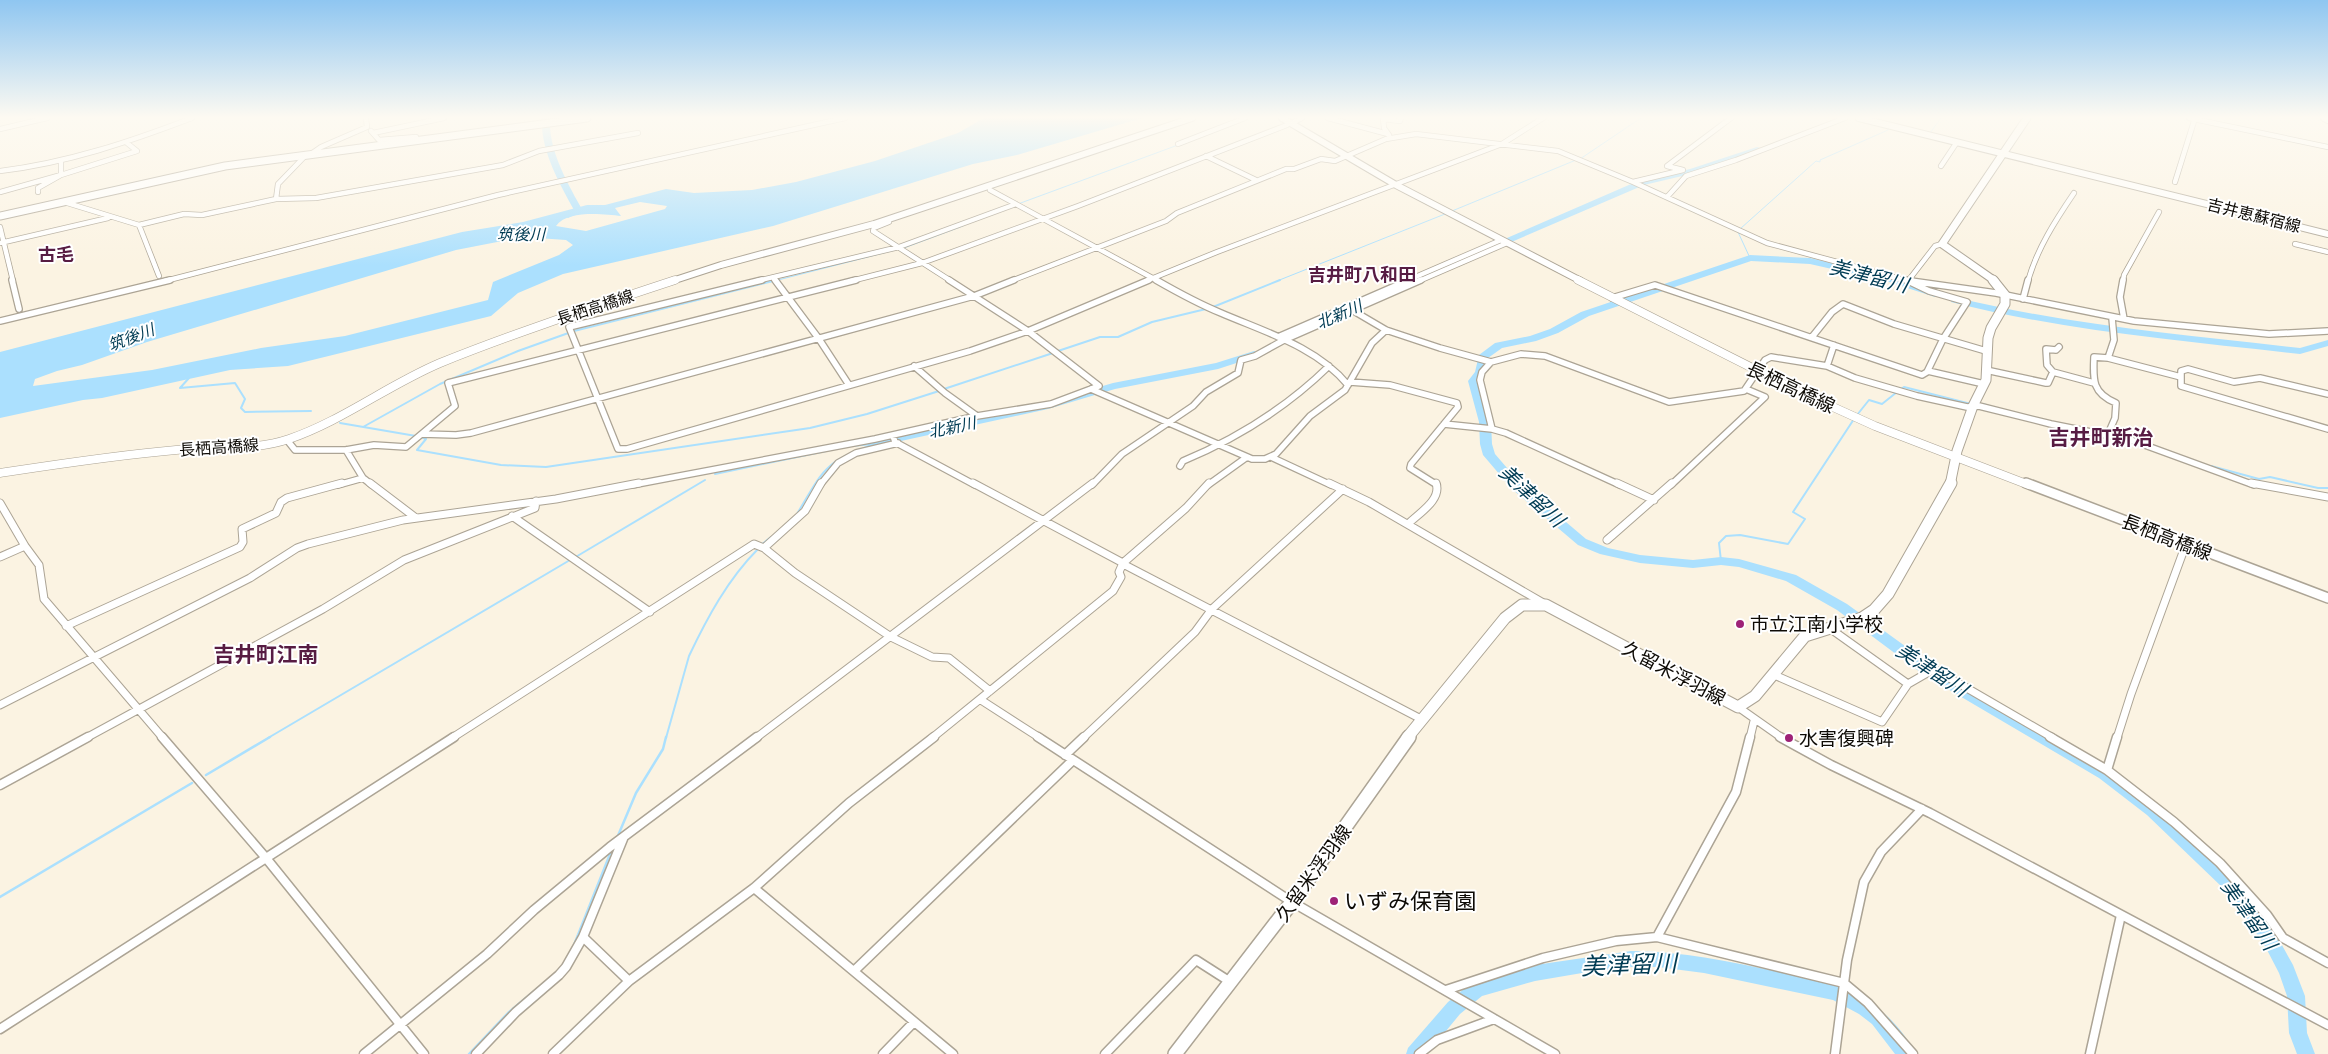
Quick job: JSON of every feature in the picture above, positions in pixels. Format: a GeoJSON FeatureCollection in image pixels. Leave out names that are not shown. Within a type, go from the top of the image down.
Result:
{"type":"FeatureCollection","features":[{"type":"Feature","properties":{"kind":"main road"},"geometry":{"type":"LineString","coordinates":[[0,216],[192,172],[222,167]]}},
{"type":"Feature","properties":{"kind":"main road","name":"長栖高橋線"},"geometry":{"type":"LineString","coordinates":[[0,473],[84,460],[178,450],[258,445],[286,440],[326,424],[393,387],[475,349],[721,265],[904,214],[1042,167]]}},
{"type":"Feature","properties":{"kind":"main road","name":"長栖高橋線"},"geometry":{"type":"LineString","coordinates":[[1365,167],[1635,310],[1758,372],[1852,416],[2328,598]]}},
{"type":"Feature","properties":{"kind":"main road"},"geometry":{"type":"LineString","coordinates":[[1995,167],[1942,244],[1996,284],[2006,295]]}},
{"type":"Feature","properties":{"kind":"main road","name":"吉井恵蘇宿線"},"geometry":{"type":"LineString","coordinates":[[2057,167],[2328,234]]}},
{"type":"Feature","properties":{"kind":"main road","name":"久留米浮羽線"},"geometry":{"type":"LineString","coordinates":[[1175,1054],[1232,983],[1292,902],[1404,742],[1424,720],[1482,646],[1516,609],[1530,604],[1546,605],[1738,707],[1755,696],[1805,636],[1868,615],[1888,594],[1951,483],[1957,452],[1972,406],[1984,384],[1986,351],[1991,328],[2004,304],[2006,295]]}},
{"type":"Feature","properties":{"kind":"street"},"geometry":{"type":"LineString","coordinates":[[1,172],[30,167]]}},
{"type":"Feature","properties":{"kind":"street"},"geometry":{"type":"LineString","coordinates":[[61,175],[62,167]]}},
{"type":"Feature","properties":{"kind":"street"},"geometry":{"type":"LineString","coordinates":[[0,192],[86,167]]}},
{"type":"Feature","properties":{"kind":"street"},"geometry":{"type":"LineString","coordinates":[[276,199],[278,184],[296,167]]}},
{"type":"Feature","properties":{"kind":"street"},"geometry":{"type":"LineString","coordinates":[[63,201],[139,225],[184,214],[202,215],[276,199],[316,198],[491,167]]}},
{"type":"Feature","properties":{"kind":"street"},"geometry":{"type":"LineString","coordinates":[[0,321],[128,291],[498,195],[623,167]]}},
{"type":"Feature","properties":{"kind":"street"},"geometry":{"type":"LineString","coordinates":[[286,440],[295,450],[346,450],[374,445],[406,447],[455,406],[448,383],[922,263],[1177,167]]}},
{"type":"Feature","properties":{"kind":"street"},"geometry":{"type":"LineString","coordinates":[[1229,167],[1256,180]]}},
{"type":"Feature","properties":{"kind":"street"},"geometry":{"type":"LineString","coordinates":[[422,434],[456,435],[470,433],[974,296],[1166,221],[1177,214],[1256,180],[1296,167]]}},
{"type":"Feature","properties":{"kind":"street"},"geometry":{"type":"LineString","coordinates":[[1016,204],[899,247],[569,327],[618,449],[627,449],[1028,331],[1153,278],[1442,167]]}},
{"type":"Feature","properties":{"kind":"street"},"geometry":{"type":"LineString","coordinates":[[1599,167],[1767,243],[1908,282],[1929,291],[1967,302],[1943,339],[1928,371],[1922,375],[1655,285],[1612,298]]}},
{"type":"Feature","properties":{"kind":"street"},"geometry":{"type":"LineString","coordinates":[[1633,182],[1683,170],[1672,167]]}},
{"type":"Feature","properties":{"kind":"street"},"geometry":{"type":"LineString","coordinates":[[1667,197],[1686,176],[1713,167]]}},
{"type":"Feature","properties":{"kind":"street"},"geometry":{"type":"LineString","coordinates":[[2175,182],[2180,167]]}},
{"type":"Feature","properties":{"kind":"street"},"geometry":{"type":"LineString","coordinates":[[1030,171],[990,190],[1209,308],[1281,338],[1329,366],[1344,377],[1349,384]]}},
{"type":"Feature","properties":{"kind":"street"},"geometry":{"type":"LineString","coordinates":[[38,192],[38,188],[61,175]]}},
{"type":"Feature","properties":{"kind":"street"},"geometry":{"type":"LineString","coordinates":[[2023,299],[2034,260],[2056,218],[2074,193]]}},
{"type":"Feature","properties":{"kind":"street"},"geometry":{"type":"LineString","coordinates":[[2124,319],[2120,296],[2124,275],[2159,212]]}},
{"type":"Feature","properties":{"kind":"street"},"geometry":{"type":"LineString","coordinates":[[761,547],[804,511],[818,487],[838,463],[856,453],[977,416],[1051,404],[1099,386],[1028,331],[873,231],[874,228],[904,214]]}},
{"type":"Feature","properties":{"kind":"street"},"geometry":{"type":"LineString","coordinates":[[2,242],[110,217]]}},
{"type":"Feature","properties":{"kind":"street"},"geometry":{"type":"LineString","coordinates":[[139,225],[159,276]]}},
{"type":"Feature","properties":{"kind":"street"},"geometry":{"type":"LineString","coordinates":[[0,227],[2,242],[20,309]]}},
{"type":"Feature","properties":{"kind":"street"},"geometry":{"type":"LineString","coordinates":[[1281,338],[1352,310],[1504,241]]}},
{"type":"Feature","properties":{"kind":"street"},"geometry":{"type":"LineString","coordinates":[[364,1054],[401,1026],[487,954],[534,910],[610,847],[1046,521],[1094,483],[1122,454],[1193,406],[1194,402],[1206,392],[1238,372],[1241,360],[1255,356],[1281,338],[1504,241]]}},
{"type":"Feature","properties":{"kind":"street"},"geometry":{"type":"LineString","coordinates":[[1908,282],[1935,246],[1942,244]]}},
{"type":"Feature","properties":{"kind":"street"},"geometry":{"type":"LineString","coordinates":[[2295,244],[2328,252]]}},
{"type":"Feature","properties":{"kind":"street"},"geometry":{"type":"LineString","coordinates":[[773,278],[819,339],[849,385]]}},
{"type":"Feature","properties":{"kind":"street"},"geometry":{"type":"LineString","coordinates":[[1908,282],[1918,281],[2006,295],[2112,318],[2269,334],[2328,331]]}},
{"type":"Feature","properties":{"kind":"street"},"geometry":{"type":"LineString","coordinates":[[1812,337],[1832,312],[1843,304],[1894,324],[1986,351]]}},
{"type":"Feature","properties":{"kind":"street"},"geometry":{"type":"LineString","coordinates":[[1352,310],[1386,330],[1489,361],[1500,361],[1521,354],[1545,356],[1669,402],[1744,392],[1765,360],[1770,357],[1827,366],[1878,386],[1917,396],[1972,406],[2077,430],[2108,434],[2255,485],[2328,496]]}},
{"type":"Feature","properties":{"kind":"street"},"geometry":{"type":"LineString","coordinates":[[2108,358],[2114,340],[2112,318]]}},
{"type":"Feature","properties":{"kind":"street"},"geometry":{"type":"LineString","coordinates":[[1092,390],[1247,457],[1261,459],[1271,457],[1310,416],[1345,390],[1372,343],[1386,330]]}},
{"type":"Feature","properties":{"kind":"street"},"geometry":{"type":"LineString","coordinates":[[1827,366],[1834,345]]}},
{"type":"Feature","properties":{"kind":"street"},"geometry":{"type":"LineString","coordinates":[[2060,347],[2056,350],[2046,349],[2048,365],[2053,372],[2094,383]]}},
{"type":"Feature","properties":{"kind":"street"},"geometry":{"type":"LineString","coordinates":[[2108,434],[2115,418],[2116,403],[2104,399],[2094,387],[2094,357],[2108,358],[2181,377]]}},
{"type":"Feature","properties":{"kind":"street"},"geometry":{"type":"LineString","coordinates":[[1489,361],[1482,372],[1480,380],[1490,429]]}},
{"type":"Feature","properties":{"kind":"street"},"geometry":{"type":"LineString","coordinates":[[914,366],[941,390],[977,416]]}},
{"type":"Feature","properties":{"kind":"street"},"geometry":{"type":"LineString","coordinates":[[1180,466],[1183,462],[1221,446],[1277,412],[1310,386],[1329,366]]}},
{"type":"Feature","properties":{"kind":"street"},"geometry":{"type":"LineString","coordinates":[[2328,394],[2260,378],[2234,382],[2188,369],[2181,371],[2181,386],[2328,429]]}},
{"type":"Feature","properties":{"kind":"street"},"geometry":{"type":"LineString","coordinates":[[1986,370],[2048,383],[2053,372]]}},
{"type":"Feature","properties":{"kind":"street"},"geometry":{"type":"LineString","coordinates":[[1928,371],[1984,384]]}},
{"type":"Feature","properties":{"kind":"street"},"geometry":{"type":"LineString","coordinates":[[1349,384],[1390,385],[1457,403],[1458,406],[1410,464],[1410,468],[1437,484],[1438,493],[1435,499],[1408,524]]}},
{"type":"Feature","properties":{"kind":"street"},"geometry":{"type":"LineString","coordinates":[[1607,540],[1654,500],[1765,396],[1746,389]]}},
{"type":"Feature","properties":{"kind":"street"},"geometry":{"type":"LineString","coordinates":[[1444,424],[1490,429],[1506,433],[1654,500]]}},
{"type":"Feature","properties":{"kind":"street"},"geometry":{"type":"LineString","coordinates":[[0,706],[250,578],[297,548],[416,518],[536,503],[737,466],[895,440],[1123,563],[1424,720]]}},
{"type":"Feature","properties":{"kind":"street"},"geometry":{"type":"LineString","coordinates":[[346,450],[363,478],[416,518]]}},
{"type":"Feature","properties":{"kind":"street"},"geometry":{"type":"LineString","coordinates":[[553,1054],[629,981],[754,888],[849,803],[981,700],[1016,668],[1044,649],[1071,624],[1114,591],[1121,577],[1119,572],[1123,563],[1186,508],[1211,481],[1247,457]]}},
{"type":"Feature","properties":{"kind":"street"},"geometry":{"type":"LineString","coordinates":[[1271,457],[1342,489],[1408,524],[1546,605]]}},
{"type":"Feature","properties":{"kind":"street"},"geometry":{"type":"LineString","coordinates":[[66,626],[240,547],[243,542],[242,529],[276,513],[281,502],[287,498],[363,478]]}},
{"type":"Feature","properties":{"kind":"street"},"geometry":{"type":"LineString","coordinates":[[1065,755],[1195,632],[1212,609],[1342,489]]}},
{"type":"Feature","properties":{"kind":"street"},"geometry":{"type":"LineString","coordinates":[[0,503],[25,546],[39,565],[44,599],[266,858],[424,1054]]}},
{"type":"Feature","properties":{"kind":"street"},"geometry":{"type":"LineString","coordinates":[[0,785],[323,609],[404,560],[512,516],[536,503]]}},
{"type":"Feature","properties":{"kind":"street"},"geometry":{"type":"LineString","coordinates":[[512,516],[650,612]]}},
{"type":"Feature","properties":{"kind":"street"},"geometry":{"type":"LineString","coordinates":[[0,1029],[754,544],[891,637],[932,657],[949,658],[990,691]]}},
{"type":"Feature","properties":{"kind":"street"},"geometry":{"type":"LineString","coordinates":[[2107,770],[2131,694],[2186,544]]}},
{"type":"Feature","properties":{"kind":"street"},"geometry":{"type":"LineString","coordinates":[[0,557],[25,546]]}},
{"type":"Feature","properties":{"kind":"street"},"geometry":{"type":"LineString","coordinates":[[1828,627],[1908,684]]}},
{"type":"Feature","properties":{"kind":"street"},"geometry":{"type":"LineString","coordinates":[[1772,674],[1882,722],[1908,684],[1934,668],[2107,770],[2174,822],[2220,863],[2267,915],[2283,938],[2328,964]]}},
{"type":"Feature","properties":{"kind":"street"},"geometry":{"type":"LineString","coordinates":[[981,700],[1292,902],[1555,1054]]}},
{"type":"Feature","properties":{"kind":"street"},"geometry":{"type":"LineString","coordinates":[[1738,707],[1754,721],[1801,749],[1922,809],[2266,994],[2328,1025]]}},
{"type":"Feature","properties":{"kind":"street"},"geometry":{"type":"LineString","coordinates":[[1657,937],[1736,792],[1754,721]]}},
{"type":"Feature","properties":{"kind":"street"},"geometry":{"type":"LineString","coordinates":[[854,971],[1073,760]]}},
{"type":"Feature","properties":{"kind":"street"},"geometry":{"type":"LineString","coordinates":[[1836,1054],[1844,985],[1858,905],[1868,872],[1885,849],[1922,809]]}},
{"type":"Feature","properties":{"kind":"street"},"geometry":{"type":"LineString","coordinates":[[476,1054],[516,1012],[566,968],[583,937],[621,839]]}},
{"type":"Feature","properties":{"kind":"street"},"geometry":{"type":"LineString","coordinates":[[754,888],[952,1054]]}},
{"type":"Feature","properties":{"kind":"street"},"geometry":{"type":"LineString","coordinates":[[2090,1054],[2121,915]]}},
{"type":"Feature","properties":{"kind":"street"},"geometry":{"type":"LineString","coordinates":[[583,937],[629,981]]}},
{"type":"Feature","properties":{"kind":"street"},"geometry":{"type":"LineString","coordinates":[[1446,990],[1543,958],[1616,941],[1657,937],[1844,985],[1868,1003],[1913,1054]]}},
{"type":"Feature","properties":{"kind":"street"},"geometry":{"type":"LineString","coordinates":[[1105,1054],[1196,960],[1232,983]]}},
{"type":"Feature","properties":{"kind":"street"},"geometry":{"type":"LineString","coordinates":[[1419,1054],[1438,1040],[1494,1019]]}},
{"type":"Feature","properties":{"kind":"street"},"geometry":{"type":"LineString","coordinates":[[883,1054],[914,1022]]}},
{"type":"Feature","properties":{"kind":"water","name":"筑後川"},"geometry":{"type":"Polygon","coordinates":[[[852,167],[963,167],[773,226],[563,274],[518,293],[491,316],[288,366],[230,370],[0,418],[0,352],[462,232],[523,222],[587,205],[605,205],[666,189],[694,193],[752,190],[796,182],[852,167]],[[640,202],[615,208],[621,216],[577,215],[568,217],[556,226],[586,231],[665,209],[667,206],[640,202]],[[523,237],[456,250],[147,342],[35,379],[33,386],[152,370],[261,348],[345,336],[488,300],[493,282],[559,255],[573,245],[566,240],[523,237]]]}},
{"type":"Feature","properties":{"kind":"waterway"},"geometry":{"type":"LineString","coordinates":[[105,189],[205,167]]}},
{"type":"Feature","properties":{"kind":"waterway"},"geometry":{"type":"LineString","coordinates":[[558,167],[565,187],[579,211],[568,215]]}},
{"type":"Feature","properties":{"kind":"waterway"},"geometry":{"type":"LineString","coordinates":[[1018,204],[1118,167]]}},
{"type":"Feature","properties":{"kind":"waterway"},"geometry":{"type":"LineString","coordinates":[[1452,211],[1559,167]]}},
{"type":"Feature","properties":{"kind":"waterway","name":"北新川"},"geometry":{"type":"LineString","coordinates":[[1406,284],[1641,183],[1704,167]]}},
{"type":"Feature","properties":{"kind":"waterway"},"geometry":{"type":"LineString","coordinates":[[1740,229],[1809,167]]}},
{"type":"Feature","properties":{"kind":"waterway"},"geometry":{"type":"LineString","coordinates":[[1277,281],[1445,214]]}},
{"type":"Feature","properties":{"kind":"waterway"},"geometry":{"type":"LineString","coordinates":[[904,248],[963,226]]}},
{"type":"Feature","properties":{"kind":"waterway"},"geometry":{"type":"LineString","coordinates":[[1738,232],[1750,258]]}},
{"type":"Feature","properties":{"kind":"waterway"},"geometry":{"type":"LineString","coordinates":[[778,280],[899,249]]}},
{"type":"Feature","properties":{"kind":"waterway","name":"美津留川"},"geometry":{"type":"LineString","coordinates":[[1935,294],[1892,280],[1810,261],[1750,258],[1585,314],[1554,331],[1532,339],[1499,345],[1483,357],[1480,373],[1473,381],[1485,422],[1486,444],[1489,455],[1516,486],[1582,542],[1605,551],[1640,559],[1693,564],[1721,561],[1739,563],[1791,578],[1842,607],[1929,671],[2104,774],[2153,810],[2228,882],[2244,900],[2272,943],[2287,971],[2296,996],[2298,1033],[2306,1054]]}},
{"type":"Feature","properties":{"kind":"waterway"},"geometry":{"type":"LineString","coordinates":[[1213,307],[1280,280]]}},
{"type":"Feature","properties":{"kind":"waterway"},"geometry":{"type":"LineString","coordinates":[[363,427],[440,384],[518,351],[574,331],[773,281],[771,281]]}},
{"type":"Feature","properties":{"kind":"waterway","name":"美津留川"},"geometry":{"type":"LineString","coordinates":[[1954,300],[2007,313],[2118,331],[2300,351],[2328,343]]}},
{"type":"Feature","properties":{"kind":"waterway"},"geometry":{"type":"LineString","coordinates":[[1058,351],[1100,337],[1118,337],[1152,322],[1206,309]]}},
{"type":"Feature","properties":{"kind":"waterway"},"geometry":{"type":"LineString","coordinates":[[944,389],[1053,353]]}},
{"type":"Feature","properties":{"kind":"waterway","name":"北新川"},"geometry":{"type":"LineString","coordinates":[[878,443],[1048,406],[1113,386],[1218,366],[1254,354]]}},
{"type":"Feature","properties":{"kind":"waterway"},"geometry":{"type":"LineString","coordinates":[[189,378],[180,388],[235,383],[245,399],[241,408],[245,412],[311,411]]}},
{"type":"Feature","properties":{"kind":"waterway"},"geometry":{"type":"LineString","coordinates":[[1901,389],[1904,387],[1971,404]]}},
{"type":"Feature","properties":{"kind":"waterway"},"geometry":{"type":"LineString","coordinates":[[421,437],[426,439],[417,450],[501,465],[546,467],[810,428],[867,414],[939,391]]}},
{"type":"Feature","properties":{"kind":"waterway"},"geometry":{"type":"LineString","coordinates":[[1857,415],[1869,400],[1882,404],[1897,392]]}},
{"type":"Feature","properties":{"kind":"waterway"},"geometry":{"type":"LineString","coordinates":[[1983,404],[1992,407]]}},
{"type":"Feature","properties":{"kind":"waterway"},"geometry":{"type":"LineString","coordinates":[[1721,561],[1719,543],[1726,536],[1740,535],[1788,544],[1805,519],[1793,512],[1854,419]]}},
{"type":"Feature","properties":{"kind":"waterway"},"geometry":{"type":"LineString","coordinates":[[340,423],[363,427]]}},
{"type":"Feature","properties":{"kind":"waterway"},"geometry":{"type":"LineString","coordinates":[[363,427],[416,436]]}},
{"type":"Feature","properties":{"kind":"waterway"},"geometry":{"type":"LineString","coordinates":[[2092,430],[2107,431]]}},
{"type":"Feature","properties":{"kind":"waterway"},"geometry":{"type":"LineString","coordinates":[[2112,432],[2145,442]]}},
{"type":"Feature","properties":{"kind":"waterway"},"geometry":{"type":"LineString","coordinates":[[797,514],[814,486],[828,468],[836,461],[878,443]]}},
{"type":"Feature","properties":{"kind":"waterway"},"geometry":{"type":"LineString","coordinates":[[850,446],[873,444]]}},
{"type":"Feature","properties":{"kind":"waterway"},"geometry":{"type":"LineString","coordinates":[[715,474],[826,451]]}},
{"type":"Feature","properties":{"kind":"waterway"},"geometry":{"type":"LineString","coordinates":[[2211,466],[2259,479],[2270,477],[2318,488],[2328,488]]}},
{"type":"Feature","properties":{"kind":"waterway"},"geometry":{"type":"LineString","coordinates":[[574,558],[705,480]]}},
{"type":"Feature","properties":{"kind":"waterway"},"geometry":{"type":"LineString","coordinates":[[761,545],[771,537]]}},
{"type":"Feature","properties":{"kind":"waterway"},"geometry":{"type":"LineString","coordinates":[[666,738],[689,656],[711,613],[728,586],[758,549]]}},
{"type":"Feature","properties":{"kind":"waterway"},"geometry":{"type":"LineString","coordinates":[[268,738],[570,560]]}},
{"type":"Feature","properties":{"kind":"waterway"},"geometry":{"type":"LineString","coordinates":[[206,775],[270,737]]}},
{"type":"Feature","properties":{"kind":"waterway"},"geometry":{"type":"LineString","coordinates":[[617,838],[636,793],[663,749],[666,737]]}},
{"type":"Feature","properties":{"kind":"waterway"},"geometry":{"type":"LineString","coordinates":[[0,897],[192,783]]}},
{"type":"Feature","properties":{"kind":"waterway"},"geometry":{"type":"LineString","coordinates":[[574,945],[612,849]]}},
{"type":"Feature","properties":{"kind":"waterway","name":"美津留川"},"geometry":{"type":"LineString","coordinates":[[1415,1054],[1454,1008],[1477,989],[1535,973],[1631,959],[1658,959],[1704,965],[1836,992],[1865,1008],[1878,1018],[1906,1054]]}},
{"type":"Feature","properties":{"kind":"waterway"},"geometry":{"type":"LineString","coordinates":[[469,1054],[508,1013],[538,988]]}},
{"type":"Feature","properties":{"kind":"place","name":"市立江南小学校"},"geometry":{"type":"Point","coordinates":[1740,624]}},
{"type":"Feature","properties":{"kind":"place","name":"水害復興碑"},"geometry":{"type":"Point","coordinates":[1789,738]}},
{"type":"Feature","properties":{"kind":"place","name":"いずみ保育園"},"geometry":{"type":"Point","coordinates":[1334,901]}},
{"type":"Feature","properties":{"kind":"district","name":"古毛"},"geometry":{"type":"Point","coordinates":[56,255]}},
{"type":"Feature","properties":{"kind":"district","name":"吉井町八和田"},"geometry":{"type":"Point","coordinates":[1362,275]}},
{"type":"Feature","properties":{"kind":"district","name":"吉井町新治"},"geometry":{"type":"Point","coordinates":[2101,438]}},
{"type":"Feature","properties":{"kind":"district","name":"吉井町江南"},"geometry":{"type":"Point","coordinates":[266,655]}}]}
